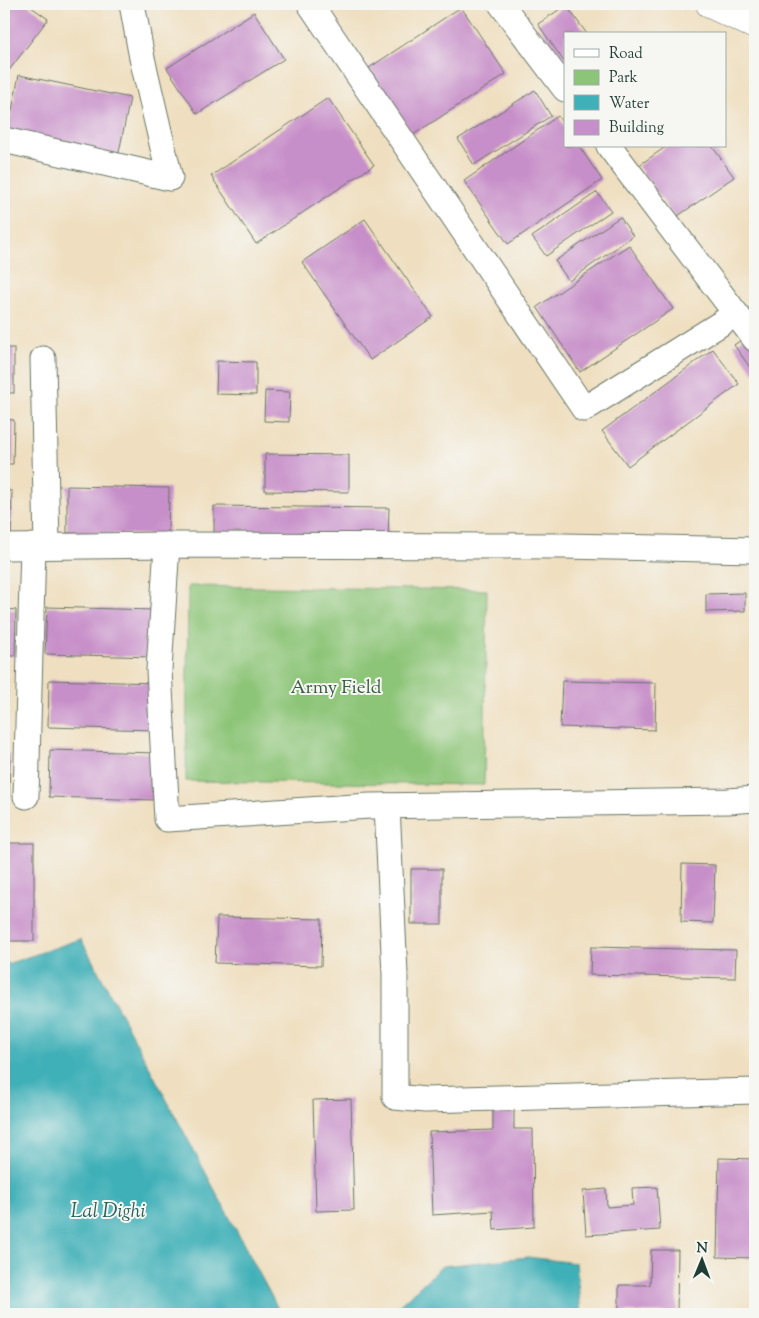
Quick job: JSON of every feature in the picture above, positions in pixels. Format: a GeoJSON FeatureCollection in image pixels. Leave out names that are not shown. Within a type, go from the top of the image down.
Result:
{"type":"FeatureCollection","features":[{"type":"Feature","properties":{"kind":"street"},"geometry":{"type":"LineString","coordinates":[[4,140],[170,178],[142,58],[132,4]]}},
{"type":"Feature","properties":{"kind":"street"},"geometry":{"type":"LineString","coordinates":[[310,4],[584,409],[736,314]]}},
{"type":"Feature","properties":{"kind":"street"},"geometry":{"type":"LineString","coordinates":[[501,4],[564,87]]}},
{"type":"Feature","properties":{"kind":"street"},"geometry":{"type":"LineString","coordinates":[[710,4],[755,25]]}},
{"type":"Feature","properties":{"kind":"street"},"geometry":{"type":"LineString","coordinates":[[611,148],[755,339]]}},
{"type":"Feature","properties":{"kind":"street"},"geometry":{"type":"LineString","coordinates":[[26,796],[40,546],[43,359]]}},
{"type":"Feature","properties":{"kind":"street"},"geometry":{"type":"LineString","coordinates":[[167,545],[159,670],[167,819],[387,806],[755,799]]}},
{"type":"Feature","properties":{"kind":"street"},"geometry":{"type":"LineString","coordinates":[[4,547],[167,545],[564,546],[755,550]]}},
{"type":"Feature","properties":{"kind":"street"},"geometry":{"type":"LineString","coordinates":[[387,806],[395,974],[395,1098],[435,1100],[755,1091]]}},
{"type":"Feature","properties":{"kind":"green space","name":"Army Field"},"geometry":{"type":"Polygon","coordinates":[[[188,586],[487,590],[484,785],[186,781],[188,586]]]}},
{"type":"Feature","properties":{"kind":"water","name":"Lal Dighi"},"geometry":{"type":"Polygon","coordinates":[[[81,939],[281,1314],[4,1314],[4,965],[81,939]]]}},
{"type":"Feature","properties":{"kind":"water"},"geometry":{"type":"Polygon","coordinates":[[[528,1257],[576,1263],[581,1314],[393,1314],[393,1311],[442,1266],[528,1257]]]}},
{"type":"Feature","properties":{"kind":"building"},"geometry":{"type":"Polygon","coordinates":[[[4,4],[27,4],[48,19],[4,77],[4,4]]]}},
{"type":"Feature","properties":{"kind":"building"},"geometry":{"type":"Polygon","coordinates":[[[566,5],[586,32],[564,32],[564,62],[538,24],[566,5]]]}},
{"type":"Feature","properties":{"kind":"building"},"geometry":{"type":"Polygon","coordinates":[[[461,7],[506,74],[413,135],[369,68],[461,7]]]}},
{"type":"Feature","properties":{"kind":"building"},"geometry":{"type":"Polygon","coordinates":[[[254,12],[284,59],[197,114],[167,68],[254,12]]]}},
{"type":"Feature","properties":{"kind":"building"},"geometry":{"type":"Polygon","coordinates":[[[19,75],[130,98],[117,162],[6,140],[19,75]]]}},
{"type":"Feature","properties":{"kind":"building"},"geometry":{"type":"Polygon","coordinates":[[[535,90],[551,116],[474,165],[458,139],[535,90]]]}},
{"type":"Feature","properties":{"kind":"building"},"geometry":{"type":"Polygon","coordinates":[[[328,98],[374,165],[256,244],[211,176],[328,98]]]}},
{"type":"Feature","properties":{"kind":"building"},"geometry":{"type":"Polygon","coordinates":[[[558,116],[564,125],[564,148],[580,148],[602,180],[508,244],[464,181],[558,116]]]}},
{"type":"Feature","properties":{"kind":"building"},"geometry":{"type":"Polygon","coordinates":[[[664,148],[713,148],[734,177],[675,218],[638,166],[664,148]]]}},
{"type":"Feature","properties":{"kind":"building"},"geometry":{"type":"Polygon","coordinates":[[[597,192],[611,211],[546,256],[532,237],[597,192]]]}},
{"type":"Feature","properties":{"kind":"building"},"geometry":{"type":"Polygon","coordinates":[[[620,217],[633,236],[569,281],[555,261],[620,217]]]}},
{"type":"Feature","properties":{"kind":"building"},"geometry":{"type":"Polygon","coordinates":[[[365,219],[433,317],[370,360],[302,262],[365,219]]]}},
{"type":"Feature","properties":{"kind":"building"},"geometry":{"type":"Polygon","coordinates":[[[629,245],[673,309],[580,372],[537,307],[629,245]]]}},
{"type":"Feature","properties":{"kind":"building"},"geometry":{"type":"Polygon","coordinates":[[[755,330],[755,372],[754,373],[734,345],[755,330]]]}},
{"type":"Feature","properties":{"kind":"building"},"geometry":{"type":"Polygon","coordinates":[[[4,348],[14,348],[14,393],[4,393],[4,348]]]}},
{"type":"Feature","properties":{"kind":"building"},"geometry":{"type":"Polygon","coordinates":[[[713,349],[739,384],[628,466],[602,431],[713,349]]]}},
{"type":"Feature","properties":{"kind":"building"},"geometry":{"type":"Polygon","coordinates":[[[217,361],[256,362],[256,395],[216,394],[217,361]]]}},
{"type":"Feature","properties":{"kind":"building"},"geometry":{"type":"Polygon","coordinates":[[[265,391],[290,392],[289,422],[264,421],[265,391]]]}},
{"type":"Feature","properties":{"kind":"building"},"geometry":{"type":"Polygon","coordinates":[[[4,419],[14,420],[13,464],[4,464],[4,419]]]}},
{"type":"Feature","properties":{"kind":"building"},"geometry":{"type":"Polygon","coordinates":[[[265,454],[349,455],[349,492],[265,491],[265,454]]]}},
{"type":"Feature","properties":{"kind":"building"},"geometry":{"type":"Polygon","coordinates":[[[67,486],[169,488],[168,535],[67,533],[67,486]]]}},
{"type":"Feature","properties":{"kind":"building"},"geometry":{"type":"Polygon","coordinates":[[[4,491],[12,491],[11,539],[4,539],[4,491]]]}},
{"type":"Feature","properties":{"kind":"building"},"geometry":{"type":"Polygon","coordinates":[[[214,506],[389,508],[388,543],[214,540],[214,506]]]}},
{"type":"Feature","properties":{"kind":"building"},"geometry":{"type":"Polygon","coordinates":[[[745,593],[745,611],[706,612],[706,594],[745,593]]]}},
{"type":"Feature","properties":{"kind":"building"},"geometry":{"type":"Polygon","coordinates":[[[47,607],[153,610],[151,657],[45,654],[47,607]]]}},
{"type":"Feature","properties":{"kind":"building"},"geometry":{"type":"Polygon","coordinates":[[[4,609],[16,610],[15,656],[4,656],[4,609]]]}},
{"type":"Feature","properties":{"kind":"building"},"geometry":{"type":"Polygon","coordinates":[[[4,677],[8,677],[7,724],[4,724],[4,677]]]}},
{"type":"Feature","properties":{"kind":"building"},"geometry":{"type":"Polygon","coordinates":[[[49,680],[155,683],[154,730],[48,727],[49,680]]]}},
{"type":"Feature","properties":{"kind":"building"},"geometry":{"type":"Polygon","coordinates":[[[562,681],[656,683],[655,730],[560,727],[562,681]]]}},
{"type":"Feature","properties":{"kind":"building"},"geometry":{"type":"Polygon","coordinates":[[[50,750],[156,753],[155,800],[49,797],[50,750]]]}},
{"type":"Feature","properties":{"kind":"building"},"geometry":{"type":"Polygon","coordinates":[[[4,754],[10,754],[9,801],[4,801],[4,754]]]}},
{"type":"Feature","properties":{"kind":"building"},"geometry":{"type":"Polygon","coordinates":[[[4,843],[34,843],[34,941],[4,941],[4,843]]]}},
{"type":"Feature","properties":{"kind":"building"},"geometry":{"type":"Polygon","coordinates":[[[682,864],[715,865],[713,923],[681,922],[682,864]]]}},
{"type":"Feature","properties":{"kind":"building"},"geometry":{"type":"Polygon","coordinates":[[[411,869],[442,869],[442,924],[411,924],[411,869]]]}},
{"type":"Feature","properties":{"kind":"building"},"geometry":{"type":"Polygon","coordinates":[[[217,917],[322,919],[321,966],[215,963],[217,917]]]}},
{"type":"Feature","properties":{"kind":"building"},"geometry":{"type":"Polygon","coordinates":[[[591,947],[736,950],[735,978],[590,975],[591,947]]]}},
{"type":"Feature","properties":{"kind":"building"},"geometry":{"type":"Polygon","coordinates":[[[351,1099],[354,1210],[316,1211],[313,1100],[351,1099]]]}},
{"type":"Feature","properties":{"kind":"building"},"geometry":{"type":"Polygon","coordinates":[[[514,1110],[514,1129],[533,1129],[534,1227],[494,1230],[493,1211],[432,1215],[429,1132],[493,1130],[493,1111],[514,1110]]]}},
{"type":"Feature","properties":{"kind":"building"},"geometry":{"type":"Polygon","coordinates":[[[719,1158],[755,1159],[755,1258],[717,1257],[719,1158]]]}},
{"type":"Feature","properties":{"kind":"building"},"geometry":{"type":"Polygon","coordinates":[[[657,1187],[660,1230],[586,1235],[583,1191],[606,1189],[607,1207],[633,1205],[632,1188],[657,1187]]]}},
{"type":"Feature","properties":{"kind":"building"},"geometry":{"type":"Polygon","coordinates":[[[651,1250],[678,1250],[677,1313],[619,1312],[619,1285],[650,1285],[651,1250]]]}}]}
